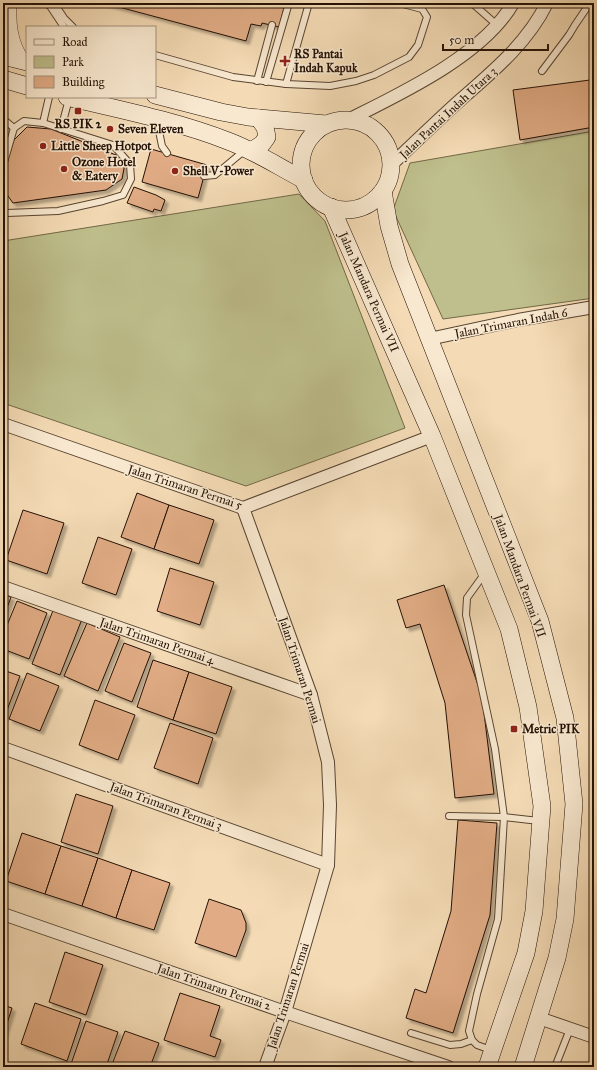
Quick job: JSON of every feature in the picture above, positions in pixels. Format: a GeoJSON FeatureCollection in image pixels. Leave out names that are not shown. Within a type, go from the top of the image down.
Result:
{"type":"FeatureCollection","features":[{"type":"Feature","properties":{"kind":"main road"},"geometry":{"type":"LineString","coordinates":[[3,56],[25,61]]}},
{"type":"Feature","properties":{"kind":"main road"},"geometry":{"type":"LineString","coordinates":[[4,81],[26,86]]}},
{"type":"Feature","properties":{"kind":"main road"},"geometry":{"type":"LineString","coordinates":[[156,95],[222,112],[258,118],[326,124],[348,120],[365,124],[379,134],[388,148],[391,165],[389,178],[383,191],[373,201],[360,208],[346,210],[331,207],[320,201],[310,192],[304,180],[301,164],[304,148],[313,134],[326,124]]}},
{"type":"Feature","properties":{"kind":"main road"},"geometry":{"type":"LineString","coordinates":[[72,98],[205,133],[249,150],[304,180]]}},
{"type":"Feature","properties":{"kind":"main road"},"geometry":{"type":"LineString","coordinates":[[249,150],[262,144],[267,137],[266,127],[258,118]]}},
{"type":"Feature","properties":{"kind":"main road","name":"Jalan Mandara Permai VII"},"geometry":{"type":"LineString","coordinates":[[383,191],[389,226],[400,264],[540,621],[565,718],[574,804],[565,919],[557,958],[523,1067]]}},
{"type":"Feature","properties":{"kind":"main road","name":"Jalan Mandara Permai VII"},"geometry":{"type":"LineString","coordinates":[[331,207],[432,436],[509,629],[528,707],[542,806],[534,911],[526,952],[488,1067]]}},
{"type":"Feature","properties":{"kind":"street"},"geometry":{"type":"LineString","coordinates":[[3,10],[6,3]]}},
{"type":"Feature","properties":{"kind":"street"},"geometry":{"type":"LineString","coordinates":[[10,3],[9,18],[14,49],[25,61]]}},
{"type":"Feature","properties":{"kind":"street"},"geometry":{"type":"LineString","coordinates":[[348,120],[404,92],[465,54],[498,25],[512,3]]}},
{"type":"Feature","properties":{"kind":"street","name":"Jalan Pantai Indah Utara 3"},"geometry":{"type":"LineString","coordinates":[[391,165],[425,132],[508,58],[540,17],[547,3]]}},
{"type":"Feature","properties":{"kind":"street","name":"Jalan Trimaran Indah 6"},"geometry":{"type":"LineString","coordinates":[[429,339],[518,320],[594,307]]}},
{"type":"Feature","properties":{"kind":"street","name":"Jalan Trimaran Permai 5"},"geometry":{"type":"LineString","coordinates":[[3,424],[243,508],[432,436]]}},
{"type":"Feature","properties":{"kind":"street","name":"Jalan Trimaran Permai"},"geometry":{"type":"LineString","coordinates":[[243,508],[310,695],[328,762],[330,805],[328,865],[285,1012],[265,1067]]}},
{"type":"Feature","properties":{"kind":"street","name":"Jalan Trimaran Permai 4"},"geometry":{"type":"LineString","coordinates":[[3,587],[310,695]]}},
{"type":"Feature","properties":{"kind":"street","name":"Jalan Trimaran Permai 3"},"geometry":{"type":"LineString","coordinates":[[3,748],[328,865]]}},
{"type":"Feature","properties":{"kind":"street","name":"Jalan Trimaran Permai 2"},"geometry":{"type":"LineString","coordinates":[[3,914],[448,1067]]}},
{"type":"Feature","properties":{"kind":"street"},"geometry":{"type":"LineString","coordinates":[[539,1018],[594,1037]]}},
{"type":"Feature","properties":{"kind":"lane"},"geometry":{"type":"LineString","coordinates":[[46,3],[50,6],[63,26]]}},
{"type":"Feature","properties":{"kind":"lane"},"geometry":{"type":"LineString","coordinates":[[54,3],[64,18],[72,26]]}},
{"type":"Feature","properties":{"kind":"lane"},"geometry":{"type":"LineString","coordinates":[[266,82],[289,3]]}},
{"type":"Feature","properties":{"kind":"lane"},"geometry":{"type":"LineString","coordinates":[[286,84],[309,3]]}},
{"type":"Feature","properties":{"kind":"lane"},"geometry":{"type":"LineString","coordinates":[[156,56],[233,77],[257,81],[330,86],[356,81],[374,75],[409,57],[418,44],[427,17],[422,9],[399,3]]}},
{"type":"Feature","properties":{"kind":"lane"},"geometry":{"type":"LineString","coordinates":[[472,3],[498,25]]}},
{"type":"Feature","properties":{"kind":"lane"},"geometry":{"type":"LineString","coordinates":[[542,71],[569,35],[574,25],[590,3]]}},
{"type":"Feature","properties":{"kind":"lane"},"geometry":{"type":"LineString","coordinates":[[257,81],[272,26]]}},
{"type":"Feature","properties":{"kind":"lane"},"geometry":{"type":"LineString","coordinates":[[42,123],[49,98]]}},
{"type":"Feature","properties":{"kind":"lane"},"geometry":{"type":"LineString","coordinates":[[61,129],[68,98]]}},
{"type":"Feature","properties":{"kind":"lane"},"geometry":{"type":"LineString","coordinates":[[3,119],[14,128]]}},
{"type":"Feature","properties":{"kind":"lane"},"geometry":{"type":"LineString","coordinates":[[156,119],[162,146],[167,153]]}},
{"type":"Feature","properties":{"kind":"lane"},"geometry":{"type":"LineString","coordinates":[[3,166],[14,128],[24,121],[42,123],[113,145],[130,164],[131,179],[123,195],[103,201],[58,211],[7,213],[3,211]]}},
{"type":"Feature","properties":{"kind":"lane"},"geometry":{"type":"LineString","coordinates":[[204,176],[216,175],[249,150]]}},
{"type":"Feature","properties":{"kind":"lane"},"geometry":{"type":"LineString","coordinates":[[486,571],[467,598],[466,615],[495,749],[504,817],[498,920],[477,994],[469,1031],[472,1040],[477,1045],[493,1050]]}},
{"type":"Feature","properties":{"kind":"lane"},"geometry":{"type":"LineString","coordinates":[[449,816],[504,817],[541,822]]}},
{"type":"Feature","properties":{"kind":"lane"},"geometry":{"type":"LineString","coordinates":[[555,1067],[570,1029]]}},
{"type":"Feature","properties":{"kind":"lane"},"geometry":{"type":"LineString","coordinates":[[411,1033],[450,1045],[461,1044],[472,1040]]}},
{"type":"Feature","properties":{"kind":"green space"},"geometry":{"type":"Polygon","coordinates":[[[594,131],[594,298],[443,319],[393,210],[410,163],[594,131]]]}},
{"type":"Feature","properties":{"kind":"green space"},"geometry":{"type":"Polygon","coordinates":[[[299,194],[325,221],[405,428],[246,486],[3,403],[3,241],[299,194]]]}},
{"type":"Feature","properties":{"kind":"building"},"geometry":{"type":"Polygon","coordinates":[[[104,3],[285,4],[279,27],[262,23],[261,26],[251,24],[246,41],[104,3]]]}},
{"type":"Feature","properties":{"kind":"building"},"geometry":{"type":"Polygon","coordinates":[[[594,72],[594,127],[520,140],[513,90],[590,80],[594,72]]]}},
{"type":"Feature","properties":{"kind":"building","name":"Ozone Hotel & Eatery"},"geometry":{"type":"Polygon","coordinates":[[[27,127],[51,129],[116,155],[125,163],[122,179],[106,190],[13,203],[3,189],[3,175],[14,140],[27,127]]]}},
{"type":"Feature","properties":{"kind":"building","name":"Shell V-Power"},"geometry":{"type":"Polygon","coordinates":[[[151,149],[207,165],[198,198],[142,182],[151,149]]]}},
{"type":"Feature","properties":{"kind":"building"},"geometry":{"type":"Polygon","coordinates":[[[134,187],[165,200],[161,211],[154,209],[153,212],[127,203],[134,187]]]}},
{"type":"Feature","properties":{"kind":"building"},"geometry":{"type":"Polygon","coordinates":[[[137,493],[169,505],[154,549],[121,537],[137,493]]]}},
{"type":"Feature","properties":{"kind":"building"},"geometry":{"type":"Polygon","coordinates":[[[169,505],[214,520],[199,564],[154,549],[169,505]]]}},
{"type":"Feature","properties":{"kind":"building"},"geometry":{"type":"Polygon","coordinates":[[[23,510],[64,523],[47,574],[6,560],[23,510]]]}},
{"type":"Feature","properties":{"kind":"building"},"geometry":{"type":"Polygon","coordinates":[[[98,537],[132,549],[116,595],[82,583],[98,537]]]}},
{"type":"Feature","properties":{"kind":"building"},"geometry":{"type":"Polygon","coordinates":[[[170,568],[214,582],[200,625],[157,611],[170,568]]]}},
{"type":"Feature","properties":{"kind":"building"},"geometry":{"type":"Polygon","coordinates":[[[444,585],[482,697],[494,794],[455,798],[445,703],[420,624],[406,628],[397,600],[444,585]]]}},
{"type":"Feature","properties":{"kind":"building"},"geometry":{"type":"Polygon","coordinates":[[[3,594],[11,597],[3,619],[3,594]]]}},
{"type":"Feature","properties":{"kind":"building"},"geometry":{"type":"Polygon","coordinates":[[[17,601],[47,613],[29,659],[3,649],[3,635],[17,601]]]}},
{"type":"Feature","properties":{"kind":"building"},"geometry":{"type":"Polygon","coordinates":[[[54,608],[82,619],[60,675],[32,664],[54,608]]]}},
{"type":"Feature","properties":{"kind":"building"},"geometry":{"type":"Polygon","coordinates":[[[87,623],[120,637],[98,691],[64,676],[87,623]]]}},
{"type":"Feature","properties":{"kind":"building"},"geometry":{"type":"Polygon","coordinates":[[[124,643],[151,653],[132,702],[105,691],[124,643]]]}},
{"type":"Feature","properties":{"kind":"building"},"geometry":{"type":"Polygon","coordinates":[[[153,660],[189,672],[173,720],[137,707],[153,660]]]}},
{"type":"Feature","properties":{"kind":"building"},"geometry":{"type":"Polygon","coordinates":[[[3,670],[20,676],[4,718],[3,717],[3,670]]]}},
{"type":"Feature","properties":{"kind":"building"},"geometry":{"type":"Polygon","coordinates":[[[189,672],[232,687],[216,734],[173,720],[189,672]]]}},
{"type":"Feature","properties":{"kind":"building"},"geometry":{"type":"Polygon","coordinates":[[[27,673],[59,686],[40,731],[9,719],[27,673]]]}},
{"type":"Feature","properties":{"kind":"building"},"geometry":{"type":"Polygon","coordinates":[[[95,700],[135,715],[118,760],[79,745],[95,700]]]}},
{"type":"Feature","properties":{"kind":"building"},"geometry":{"type":"Polygon","coordinates":[[[170,723],[213,738],[198,784],[154,768],[170,723]]]}},
{"type":"Feature","properties":{"kind":"building"},"geometry":{"type":"Polygon","coordinates":[[[76,794],[113,806],[98,854],[61,842],[76,794]]]}},
{"type":"Feature","properties":{"kind":"building"},"geometry":{"type":"Polygon","coordinates":[[[458,820],[497,823],[490,915],[453,1033],[406,1018],[415,989],[426,993],[451,911],[458,820]]]}},
{"type":"Feature","properties":{"kind":"building"},"geometry":{"type":"Polygon","coordinates":[[[22,833],[61,846],[45,894],[6,881],[22,833]]]}},
{"type":"Feature","properties":{"kind":"building"},"geometry":{"type":"Polygon","coordinates":[[[61,846],[98,858],[82,906],[45,894],[61,846]]]}},
{"type":"Feature","properties":{"kind":"building"},"geometry":{"type":"Polygon","coordinates":[[[98,858],[132,870],[116,918],[82,906],[98,858]]]}},
{"type":"Feature","properties":{"kind":"building"},"geometry":{"type":"Polygon","coordinates":[[[132,870],[170,883],[154,930],[116,918],[132,870]]]}},
{"type":"Feature","properties":{"kind":"building"},"geometry":{"type":"Polygon","coordinates":[[[209,899],[241,910],[246,923],[246,930],[236,957],[195,943],[209,899]]]}},
{"type":"Feature","properties":{"kind":"building"},"geometry":{"type":"Polygon","coordinates":[[[65,952],[103,965],[86,1015],[49,1002],[65,952]]]}},
{"type":"Feature","properties":{"kind":"building"},"geometry":{"type":"Polygon","coordinates":[[[180,993],[220,1006],[210,1036],[221,1040],[215,1057],[164,1040],[180,993]]]}},
{"type":"Feature","properties":{"kind":"building"},"geometry":{"type":"Polygon","coordinates":[[[35,1003],[81,1019],[67,1061],[21,1044],[35,1003]]]}},
{"type":"Feature","properties":{"kind":"building"},"geometry":{"type":"Polygon","coordinates":[[[3,1005],[12,1008],[3,1036],[3,1005]]]}},
{"type":"Feature","properties":{"kind":"building"},"geometry":{"type":"Polygon","coordinates":[[[86,1021],[118,1032],[106,1067],[80,1067],[71,1064],[86,1021]]]}},
{"type":"Feature","properties":{"kind":"building"},"geometry":{"type":"Polygon","coordinates":[[[125,1031],[159,1043],[150,1067],[111,1067],[125,1031]]]}},
{"type":"Feature","properties":{"kind":"place","name":"RS Pantai Indah Kapuk"},"geometry":{"type":"Point","coordinates":[285,61]}},
{"type":"Feature","properties":{"kind":"place","name":"RS PIK 2"},"geometry":{"type":"Point","coordinates":[78,111]}},
{"type":"Feature","properties":{"kind":"place","name":"Seven Eleven"},"geometry":{"type":"Point","coordinates":[110,129]}},
{"type":"Feature","properties":{"kind":"place","name":"Little Sheep Hotpot"},"geometry":{"type":"Point","coordinates":[43,146]}},
{"type":"Feature","properties":{"kind":"place","name":"Ozone Hotel & Eatery"},"geometry":{"type":"Point","coordinates":[64,169]}},
{"type":"Feature","properties":{"kind":"place","name":"Shell V-Power"},"geometry":{"type":"Point","coordinates":[175,171]}},
{"type":"Feature","properties":{"kind":"place","name":"Metric PIK"},"geometry":{"type":"Point","coordinates":[514,729]}}]}
